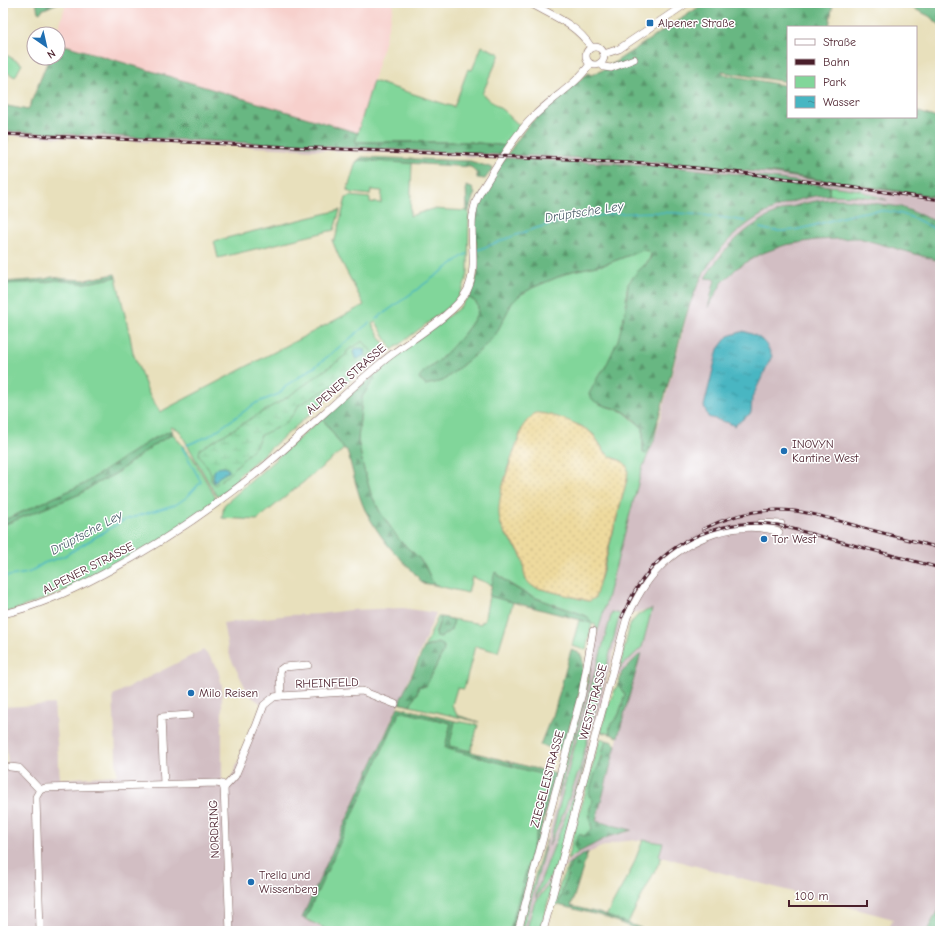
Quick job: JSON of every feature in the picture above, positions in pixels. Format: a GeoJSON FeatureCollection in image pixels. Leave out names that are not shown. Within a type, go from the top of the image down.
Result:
{"type":"FeatureCollection","features":[{"type":"Feature","properties":{"kind":"street"},"geometry":{"type":"LineString","coordinates":[[530,3],[574,28],[583,36],[591,47],[601,49],[604,54],[603,59],[600,63],[595,65],[590,64],[586,60],[586,54],[591,47]]}},
{"type":"Feature","properties":{"kind":"street"},"geometry":{"type":"LineString","coordinates":[[604,54],[619,49],[687,3]]}},
{"type":"Feature","properties":{"kind":"street"},"geometry":{"type":"LineString","coordinates":[[600,63],[604,67],[611,68],[634,59]]}},
{"type":"Feature","properties":{"kind":"street","name":"ALPENER STRASSE"},"geometry":{"type":"LineString","coordinates":[[3,614],[39,604],[67,593],[128,561],[174,533],[259,470],[380,363],[458,304],[467,291],[472,273],[472,214],[482,189],[526,125],[553,99],[576,81],[590,64]]}},
{"type":"Feature","properties":{"kind":"street","name":"WESTSTRASSE"},"geometry":{"type":"LineString","coordinates":[[732,529],[738,524],[781,524]]}},
{"type":"Feature","properties":{"kind":"street","name":"WESTSTRASSE"},"geometry":{"type":"LineString","coordinates":[[543,931],[627,617],[638,595],[659,568],[677,552],[695,542],[714,534],[732,529],[763,528],[779,532]]}},
{"type":"Feature","properties":{"kind":"street","name":"ZIEGELEISTRASSE"},"geometry":{"type":"LineString","coordinates":[[518,931],[582,694],[593,631]]}},
{"type":"Feature","properties":{"kind":"street","name":"RHEINFELD"},"geometry":{"type":"LineString","coordinates":[[281,696],[280,670],[284,667],[308,665]]}},
{"type":"Feature","properties":{"kind":"street","name":"RHEINFELD"},"geometry":{"type":"LineString","coordinates":[[224,788],[235,776],[258,724],[264,705],[274,697],[362,691],[395,704]]}},
{"type":"Feature","properties":{"kind":"street"},"geometry":{"type":"LineString","coordinates":[[164,784],[161,717],[190,715]]}},
{"type":"Feature","properties":{"kind":"street"},"geometry":{"type":"LineString","coordinates":[[10,767],[18,768],[40,790],[36,797],[40,931]]}},
{"type":"Feature","properties":{"kind":"street","name":"NORDRING"},"geometry":{"type":"LineString","coordinates":[[40,790],[45,788],[164,784],[222,784],[224,788],[230,931]]}},
{"type":"Feature","properties":{"kind":"shaded area"},"geometry":{"type":"Polygon","coordinates":[[[66,3],[394,3],[358,133],[66,45],[66,26],[59,26],[66,3]]]}},
{"type":"Feature","properties":{"kind":"shaded area"},"geometry":{"type":"Polygon","coordinates":[[[3,131],[614,159],[766,173],[940,198],[940,223],[901,207],[808,202],[798,205],[758,222],[741,234],[721,254],[705,278],[715,279],[709,306],[722,282],[737,268],[760,254],[785,245],[816,240],[859,238],[940,261],[940,906],[927,931],[887,931],[893,919],[659,856],[663,843],[637,840],[618,842],[601,847],[568,864],[555,876],[541,893],[532,910],[526,931],[523,931],[586,694],[597,633],[642,469],[657,431],[688,311],[694,293],[703,274],[713,258],[734,235],[752,220],[780,206],[804,198],[824,195],[844,195],[885,199],[862,192],[860,190],[666,166],[3,135],[3,131]],[[652,609],[624,615],[602,697],[615,674],[627,659],[642,647],[652,609]],[[612,612],[572,756],[550,843],[563,814],[580,768],[612,612]],[[640,654],[615,680],[597,715],[579,781],[536,893],[536,897],[556,870],[579,852],[608,837],[631,831],[596,821],[640,654]]]}},
{"type":"Feature","properties":{"kind":"shaded area"},"geometry":{"type":"Polygon","coordinates":[[[403,608],[436,613],[399,703],[302,918],[330,931],[3,931],[3,768],[8,767],[3,707],[54,704],[60,779],[117,775],[113,695],[203,650],[210,657],[218,670],[222,686],[222,783],[229,783],[263,705],[249,695],[231,659],[223,623],[349,610],[403,608]]]}},
{"type":"Feature","properties":{"kind":"green space"},"geometry":{"type":"Polygon","coordinates":[[[36,3],[58,3],[42,10],[40,13],[38,12],[36,3]]]}},
{"type":"Feature","properties":{"kind":"green space"},"geometry":{"type":"Polygon","coordinates":[[[705,3],[833,3],[829,26],[787,26],[787,82],[722,72],[722,74],[787,86],[787,118],[917,118],[917,111],[940,119],[940,197],[767,172],[637,161],[507,155],[528,125],[565,92],[588,73],[591,75],[603,70],[705,3]]]}},
{"type":"Feature","properties":{"kind":"green space"},"geometry":{"type":"Polygon","coordinates":[[[902,3],[940,3],[940,25],[929,16],[902,3]]]}},
{"type":"Feature","properties":{"kind":"green space"},"geometry":{"type":"Polygon","coordinates":[[[66,45],[358,133],[355,142],[469,142],[507,146],[501,155],[3,131],[3,105],[28,110],[46,66],[66,66],[66,45]]]}},
{"type":"Feature","properties":{"kind":"green space"},"geometry":{"type":"Polygon","coordinates":[[[482,46],[500,54],[482,94],[521,127],[507,146],[469,142],[355,142],[373,81],[454,107],[468,69],[472,70],[482,46]]]}},
{"type":"Feature","properties":{"kind":"green space"},"geometry":{"type":"Polygon","coordinates":[[[3,53],[22,64],[15,77],[3,70],[3,53]]]}},
{"type":"Feature","properties":{"kind":"green space"},"geometry":{"type":"Polygon","coordinates":[[[3,138],[8,138],[3,164],[3,138]]]}},
{"type":"Feature","properties":{"kind":"green space"},"geometry":{"type":"Polygon","coordinates":[[[362,157],[470,161],[493,168],[485,179],[477,178],[477,174],[471,167],[359,160],[356,162],[362,157]]]}},
{"type":"Feature","properties":{"kind":"green space"},"geometry":{"type":"Polygon","coordinates":[[[505,158],[666,166],[829,186],[829,195],[808,197],[789,203],[762,215],[749,223],[726,243],[708,267],[700,280],[688,310],[662,408],[646,454],[643,453],[643,428],[623,411],[599,404],[591,398],[589,394],[599,375],[605,368],[618,340],[626,308],[628,284],[637,272],[650,260],[651,254],[648,251],[643,250],[606,264],[572,271],[532,288],[520,295],[512,303],[496,334],[483,348],[443,381],[425,385],[419,378],[422,373],[435,364],[453,346],[477,314],[477,304],[468,297],[475,284],[478,272],[474,222],[478,200],[505,158]]]}},
{"type":"Feature","properties":{"kind":"green space"},"geometry":{"type":"Polygon","coordinates":[[[359,160],[412,163],[410,216],[432,209],[469,211],[468,272],[463,288],[454,303],[392,350],[376,322],[372,324],[389,352],[386,351],[379,355],[237,477],[240,481],[219,496],[217,496],[214,492],[179,430],[170,427],[172,430],[151,440],[84,484],[3,520],[3,284],[46,282],[55,280],[84,283],[116,277],[133,353],[149,394],[160,412],[364,305],[339,257],[332,240],[335,240],[346,198],[350,196],[370,198],[370,202],[381,203],[382,191],[371,190],[370,195],[347,191],[356,162],[359,160]]]}},
{"type":"Feature","properties":{"kind":"green space"},"geometry":{"type":"Polygon","coordinates":[[[766,173],[940,197],[940,198],[766,173]]]}},
{"type":"Feature","properties":{"kind":"green space"},"geometry":{"type":"Polygon","coordinates":[[[466,186],[472,188],[475,194],[469,211],[467,211],[466,186]]]}},
{"type":"Feature","properties":{"kind":"green space"},"geometry":{"type":"Polygon","coordinates":[[[829,186],[860,190],[887,200],[860,196],[829,195],[829,186]]]}},
{"type":"Feature","properties":{"kind":"green space"},"geometry":{"type":"Polygon","coordinates":[[[831,199],[844,199],[901,207],[940,223],[940,261],[859,238],[816,240],[785,245],[760,254],[737,268],[722,283],[708,308],[715,279],[705,278],[716,261],[743,233],[774,214],[791,207],[831,199]]]}},
{"type":"Feature","properties":{"kind":"green space"},"geometry":{"type":"Polygon","coordinates":[[[340,210],[334,230],[218,258],[214,241],[340,210]]]}},
{"type":"Feature","properties":{"kind":"green space"},"geometry":{"type":"Polygon","coordinates":[[[643,250],[648,251],[651,254],[648,262],[629,283],[623,325],[614,352],[605,368],[599,375],[602,405],[624,412],[643,428],[643,452],[646,454],[658,421],[654,440],[642,469],[601,621],[597,633],[595,624],[592,624],[586,650],[572,646],[579,620],[591,623],[588,617],[528,595],[507,582],[496,572],[492,585],[472,577],[468,593],[434,585],[424,564],[400,541],[380,512],[371,494],[363,466],[358,440],[362,397],[375,378],[373,376],[394,356],[459,308],[468,297],[477,304],[477,313],[464,334],[446,354],[419,378],[425,385],[443,381],[483,348],[512,303],[520,295],[532,288],[572,271],[606,264],[643,250]],[[556,417],[523,426],[507,470],[501,525],[507,536],[520,553],[523,560],[526,580],[534,587],[589,601],[601,578],[627,479],[627,469],[622,461],[609,456],[593,434],[581,426],[556,417]]]}},
{"type":"Feature","properties":{"kind":"green space"},"geometry":{"type":"Polygon","coordinates":[[[115,274],[116,277],[84,283],[55,280],[46,282],[3,284],[3,282],[45,279],[52,277],[85,280],[115,274]]]}},
{"type":"Feature","properties":{"kind":"green space"},"geometry":{"type":"Polygon","coordinates":[[[363,341],[372,352],[338,382],[299,405],[285,424],[261,435],[256,446],[228,475],[215,485],[211,481],[211,473],[199,455],[200,449],[289,396],[346,355],[347,351],[363,341]]]}},
{"type":"Feature","properties":{"kind":"green space"},"geometry":{"type":"Polygon","coordinates":[[[373,376],[375,378],[362,397],[358,440],[363,466],[371,494],[380,512],[400,541],[424,564],[434,585],[422,583],[391,549],[378,532],[362,503],[347,450],[344,449],[322,418],[373,376]]]}},
{"type":"Feature","properties":{"kind":"green space"},"geometry":{"type":"Polygon","coordinates":[[[322,418],[344,449],[257,520],[222,518],[224,505],[322,418]]]}},
{"type":"Feature","properties":{"kind":"green space"},"geometry":{"type":"Polygon","coordinates":[[[172,430],[173,434],[155,444],[115,474],[95,484],[80,494],[3,525],[3,520],[84,484],[151,440],[172,430]]]}},
{"type":"Feature","properties":{"kind":"green space"},"geometry":{"type":"Polygon","coordinates":[[[173,434],[193,458],[218,502],[174,533],[82,585],[3,614],[3,525],[80,494],[95,484],[115,474],[155,444],[173,434]]]}},
{"type":"Feature","properties":{"kind":"green space"},"geometry":{"type":"Polygon","coordinates":[[[495,572],[515,588],[548,603],[584,615],[588,617],[592,623],[489,596],[495,572]]]}},
{"type":"Feature","properties":{"kind":"green space"},"geometry":{"type":"Polygon","coordinates":[[[489,596],[513,602],[498,652],[475,646],[464,689],[457,688],[452,705],[457,715],[479,722],[410,706],[418,691],[418,686],[426,686],[439,660],[432,644],[424,648],[438,617],[441,617],[435,633],[454,621],[452,619],[481,624],[482,621],[484,622],[489,596]]]}},
{"type":"Feature","properties":{"kind":"green space"},"geometry":{"type":"Polygon","coordinates":[[[652,609],[642,647],[619,669],[630,625],[640,614],[652,609]]]}},
{"type":"Feature","properties":{"kind":"green space"},"geometry":{"type":"Polygon","coordinates":[[[612,612],[620,614],[580,768],[549,846],[572,756],[612,612]]]}},
{"type":"Feature","properties":{"kind":"green space"},"geometry":{"type":"Polygon","coordinates":[[[441,617],[452,619],[454,621],[451,630],[441,637],[435,636],[441,617]]]}},
{"type":"Feature","properties":{"kind":"green space"},"geometry":{"type":"Polygon","coordinates":[[[437,643],[444,646],[444,650],[426,686],[418,686],[418,691],[410,706],[399,703],[424,648],[437,643]]]}},
{"type":"Feature","properties":{"kind":"green space"},"geometry":{"type":"Polygon","coordinates":[[[571,650],[578,652],[581,655],[583,662],[583,673],[573,717],[562,751],[540,745],[553,716],[571,650]]]}},
{"type":"Feature","properties":{"kind":"green space"},"geometry":{"type":"Polygon","coordinates":[[[641,653],[618,737],[610,734],[610,726],[619,714],[625,695],[618,684],[621,673],[641,653]]]}},
{"type":"Feature","properties":{"kind":"green space"},"geometry":{"type":"Polygon","coordinates":[[[591,662],[586,694],[558,798],[560,781],[568,747],[591,662]]]}},
{"type":"Feature","properties":{"kind":"green space"},"geometry":{"type":"Polygon","coordinates":[[[618,684],[625,695],[619,714],[610,726],[610,734],[601,732],[608,705],[618,684]]]}},
{"type":"Feature","properties":{"kind":"green space"},"geometry":{"type":"Polygon","coordinates":[[[398,707],[455,721],[449,746],[556,774],[514,931],[510,931],[552,777],[445,748],[451,723],[400,711],[305,919],[302,918],[398,707]]]}},
{"type":"Feature","properties":{"kind":"green space"},"geometry":{"type":"Polygon","coordinates":[[[400,711],[451,723],[445,748],[552,777],[510,931],[330,931],[305,919],[400,711]]]}},
{"type":"Feature","properties":{"kind":"green space"},"geometry":{"type":"Polygon","coordinates":[[[455,721],[478,725],[471,751],[449,746],[455,721]]]}},
{"type":"Feature","properties":{"kind":"green space"},"geometry":{"type":"Polygon","coordinates":[[[600,738],[606,740],[594,800],[590,808],[589,817],[592,828],[584,836],[579,834],[574,846],[579,852],[567,860],[600,738]]]}},
{"type":"Feature","properties":{"kind":"green space"},"geometry":{"type":"Polygon","coordinates":[[[606,740],[613,742],[616,745],[596,821],[632,830],[608,837],[579,852],[574,846],[579,834],[584,836],[592,828],[590,820],[590,807],[593,800],[589,796],[590,789],[595,773],[603,757],[602,754],[606,740]]]}},
{"type":"Feature","properties":{"kind":"green space"},"geometry":{"type":"Polygon","coordinates":[[[585,759],[586,760],[556,870],[543,886],[536,898],[536,893],[579,781],[585,759]]]}},
{"type":"Feature","properties":{"kind":"green space"},"geometry":{"type":"Polygon","coordinates":[[[547,839],[523,931],[519,931],[543,849],[547,839]]]}},
{"type":"Feature","properties":{"kind":"green space"},"geometry":{"type":"Polygon","coordinates":[[[643,840],[663,843],[659,856],[662,857],[628,923],[606,916],[631,870],[643,840]]]}},
{"type":"Feature","properties":{"kind":"green space"},"geometry":{"type":"Polygon","coordinates":[[[588,852],[571,906],[599,913],[649,931],[641,931],[602,916],[558,905],[571,862],[588,852]]]}},
{"type":"Feature","properties":{"kind":"green space"},"geometry":{"type":"Polygon","coordinates":[[[571,862],[558,905],[554,905],[562,878],[568,864],[571,862]]]}},
{"type":"Feature","properties":{"kind":"green space"},"geometry":{"type":"Polygon","coordinates":[[[555,876],[540,931],[526,931],[534,904],[555,876]]]}},
{"type":"Feature","properties":{"kind":"green space"},"geometry":{"type":"Polygon","coordinates":[[[940,906],[940,931],[927,931],[940,906]]]}},
{"type":"Feature","properties":{"kind":"sand"},"geometry":{"type":"Polygon","coordinates":[[[535,413],[557,417],[575,423],[589,431],[608,455],[626,464],[628,472],[627,479],[595,598],[589,601],[534,587],[529,583],[526,580],[521,555],[501,524],[499,514],[500,502],[506,475],[523,426],[535,413]]]}},
{"type":"Feature","properties":{"kind":"water"},"geometry":{"type":"Polygon","coordinates":[[[744,331],[755,335],[762,340],[772,356],[752,398],[751,413],[734,426],[708,417],[704,406],[718,349],[728,336],[744,331]]]}},
{"type":"Feature","properties":{"kind":"water"},"geometry":{"type":"Polygon","coordinates":[[[355,349],[364,349],[365,355],[358,359],[355,358],[353,352],[355,349]]]}},
{"type":"Feature","properties":{"kind":"water"},"geometry":{"type":"Polygon","coordinates":[[[224,467],[228,469],[228,472],[219,477],[214,483],[214,471],[217,468],[224,467]]]}},
{"type":"Feature","properties":{"kind":"waterway","name":"Drüptsche Ley"},"geometry":{"type":"LineString","coordinates":[[760,228],[774,231],[788,231],[817,225],[845,216],[883,211],[908,216],[925,223],[940,232]]}},
{"type":"Feature","properties":{"kind":"waterway","name":"Drüptsche Ley"},"geometry":{"type":"LineString","coordinates":[[478,250],[540,227],[592,216],[642,212],[693,214],[745,221]]}},
{"type":"Feature","properties":{"kind":"waterway","name":"Drüptsche Ley"},"geometry":{"type":"LineString","coordinates":[[376,319],[467,254]]}},
{"type":"Feature","properties":{"kind":"waterway","name":"Drüptsche Ley"},"geometry":{"type":"LineString","coordinates":[[187,445],[209,436],[256,403],[279,394],[287,385],[316,366],[369,323]]}},
{"type":"Feature","properties":{"kind":"waterway","name":"Drüptsche Ley"},"geometry":{"type":"LineString","coordinates":[[3,577],[28,573],[44,563],[64,556],[124,520],[177,504],[187,497],[201,482],[182,447]]}},
{"type":"Feature","properties":{"kind":"railway"},"geometry":{"type":"LineString","coordinates":[[3,134],[632,162],[671,165],[824,183],[940,200]]}},
{"type":"Feature","properties":{"kind":"railway"},"geometry":{"type":"LineString","coordinates":[[703,529],[748,513],[783,510],[828,518],[940,548]]}},
{"type":"Feature","properties":{"kind":"railway"},"geometry":{"type":"LineString","coordinates":[[622,617],[631,598],[642,581],[650,570],[663,557],[692,538],[708,531],[743,524],[761,523],[778,525],[940,568]]}},
{"type":"Feature","properties":{"kind":"place","name":"Alpener Straße"},"geometry":{"type":"Point","coordinates":[650,23]}},
{"type":"Feature","properties":{"kind":"place","name":"INOVYN Kantine West"},"geometry":{"type":"Point","coordinates":[784,451]}},
{"type":"Feature","properties":{"kind":"place","name":"Tor West"},"geometry":{"type":"Point","coordinates":[764,539]}},
{"type":"Feature","properties":{"kind":"place","name":"Milo Reisen"},"geometry":{"type":"Point","coordinates":[191,693]}},
{"type":"Feature","properties":{"kind":"place","name":"Trella und Wissenberg"},"geometry":{"type":"Point","coordinates":[251,882]}}]}
